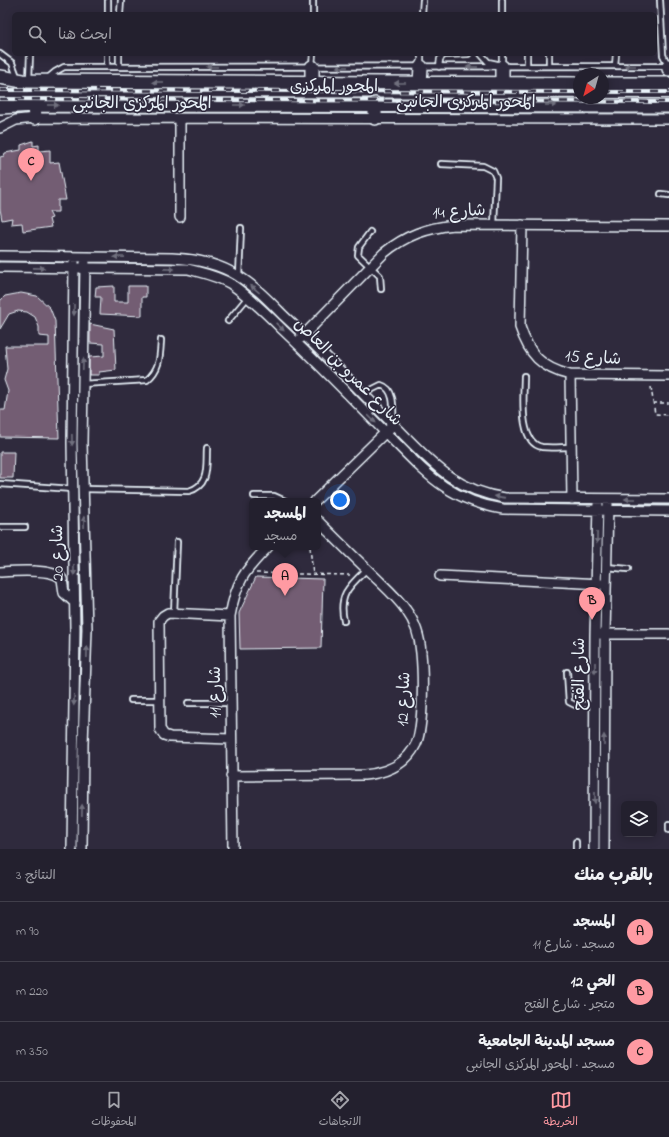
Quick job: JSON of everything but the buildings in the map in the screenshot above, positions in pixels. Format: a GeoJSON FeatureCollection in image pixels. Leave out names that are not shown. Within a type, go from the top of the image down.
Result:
{"type":"FeatureCollection","features":[{"type":"Feature","properties":{"kind":"main road"},"geometry":{"type":"LineString","coordinates":[[312,60],[312,82]]}},
{"type":"Feature","properties":{"kind":"main road"},"geometry":{"type":"LineString","coordinates":[[420,83],[421,60]]}},
{"type":"Feature","properties":{"kind":"main road"},"geometry":{"type":"LineString","coordinates":[[502,60],[502,83]]}},
{"type":"Feature","properties":{"kind":"main road","name":"المحور المركزى"},"geometry":{"type":"LineString","coordinates":[[0,77],[24,81],[573,84]]}},
{"type":"Feature","properties":{"kind":"main road"},"geometry":{"type":"LineString","coordinates":[[609,84],[669,84]]}},
{"type":"Feature","properties":{"kind":"main road","name":"المحور المركزى"},"geometry":{"type":"LineString","coordinates":[[0,107],[34,105],[375,104],[669,106]]}},
{"type":"Feature","properties":{"kind":"main road"},"geometry":{"type":"LineString","coordinates":[[375,104],[375,118]]}},
{"type":"Feature","properties":{"kind":"main road"},"geometry":{"type":"LineString","coordinates":[[34,105],[35,118]]}},
{"type":"Feature","properties":{"kind":"street","name":"المحور المركزى الجانبى"},"geometry":{"type":"LineString","coordinates":[[0,128],[16,120],[35,118],[669,120]]}},
{"type":"Feature","properties":{"kind":"street"},"geometry":{"type":"LineString","coordinates":[[180,119],[180,217]]}},
{"type":"Feature","properties":{"kind":"street","name":"شارع 14"},"geometry":{"type":"LineString","coordinates":[[297,343],[370,267],[399,241],[416,232],[435,227],[454,225],[669,226]]}},
{"type":"Feature","properties":{"kind":"street","name":"شارع 15"},"geometry":{"type":"LineString","coordinates":[[522,225],[519,310],[522,333],[531,353],[555,372],[570,375],[669,376]]}},
{"type":"Feature","properties":{"kind":"street","name":"شارع عمرو بن العاص"},"geometry":{"type":"LineString","coordinates":[[0,256],[192,259],[218,266],[239,276],[304,334],[440,470],[470,490],[504,498],[669,499]]}},
{"type":"Feature","properties":{"kind":"street","name":"شارع 20"},"geometry":{"type":"LineString","coordinates":[[72,849],[76,603],[72,417],[74,257]]}},
{"type":"Feature","properties":{"kind":"street","name":"شارع 20"},"geometry":{"type":"LineString","coordinates":[[82,849],[87,629],[82,384],[86,257]]}},
{"type":"Feature","properties":{"kind":"street","name":"شارع عمرو بن العاص"},"geometry":{"type":"LineString","coordinates":[[0,267],[188,269],[210,274],[248,297],[297,343],[385,432],[448,491],[466,500],[484,506],[503,509],[669,511]]}},
{"type":"Feature","properties":{"kind":"street"},"geometry":{"type":"LineString","coordinates":[[570,375],[572,499]]}},
{"type":"Feature","properties":{"kind":"street"},"geometry":{"type":"LineString","coordinates":[[318,498],[393,424]]}},
{"type":"Feature","properties":{"kind":"street","name":"شارع الفتح"},"geometry":{"type":"LineString","coordinates":[[598,499],[604,634],[604,849]]}},
{"type":"Feature","properties":{"kind":"street","name":"شارع الفتح"},"geometry":{"type":"LineString","coordinates":[[594,849],[595,635],[601,584],[606,567],[608,499]]}},
{"type":"Feature","properties":{"kind":"street","name":"شارع 12"},"geometry":{"type":"LineString","coordinates":[[231,776],[364,775],[380,773],[395,767],[407,757],[416,744],[422,726],[421,652],[417,631],[407,611],[364,572],[321,524]]}},
{"type":"Feature","properties":{"kind":"street","name":"شارع 11"},"geometry":{"type":"LineString","coordinates":[[233,849],[230,616],[234,595],[244,573],[265,550]]}},
{"type":"Feature","properties":{"kind":"street"},"geometry":{"type":"LineString","coordinates":[[0,572],[43,572],[58,575],[62,579],[64,593],[76,603]]}},
{"type":"Feature","properties":{"kind":"street"},"geometry":{"type":"LineString","coordinates":[[440,576],[601,584]]}},
{"type":"Feature","properties":{"kind":"street"},"geometry":{"type":"LineString","coordinates":[[230,616],[174,613],[168,613],[162,616],[159,621],[159,700],[160,730],[164,735],[170,737],[231,739]]}},
{"type":"Feature","properties":{"kind":"street"},"geometry":{"type":"LineString","coordinates":[[595,635],[669,634]]}},
{"type":"Feature","properties":{"kind":"lane"},"geometry":{"type":"LineString","coordinates":[[108,0],[108,12]]}},
{"type":"Feature","properties":{"kind":"lane"},"geometry":{"type":"LineString","coordinates":[[120,0],[120,12]]}},
{"type":"Feature","properties":{"kind":"lane"},"geometry":{"type":"LineString","coordinates":[[313,0],[313,12]]}},
{"type":"Feature","properties":{"kind":"lane"},"geometry":{"type":"LineString","coordinates":[[422,12],[423,0]]}},
{"type":"Feature","properties":{"kind":"lane"},"geometry":{"type":"LineString","coordinates":[[502,0],[502,12]]}},
{"type":"Feature","properties":{"kind":"lane"},"geometry":{"type":"LineString","coordinates":[[660,0],[663,55],[669,67]]}},
{"type":"Feature","properties":{"kind":"lane"},"geometry":{"type":"LineString","coordinates":[[0,54],[12,62],[24,81]]}},
{"type":"Feature","properties":{"kind":"lane"},"geometry":{"type":"LineString","coordinates":[[24,81],[30,56]]}},
{"type":"Feature","properties":{"kind":"lane"},"geometry":{"type":"LineString","coordinates":[[107,56],[107,67]]}},
{"type":"Feature","properties":{"kind":"lane"},"geometry":{"type":"LineString","coordinates":[[119,56],[119,67]]}},
{"type":"Feature","properties":{"kind":"lane"},"geometry":{"type":"LineString","coordinates":[[440,67],[440,59],[443,56]]}},
{"type":"Feature","properties":{"kind":"lane"},"geometry":{"type":"LineString","coordinates":[[483,56],[488,62],[502,60]]}},
{"type":"Feature","properties":{"kind":"lane"},"geometry":{"type":"LineString","coordinates":[[527,56],[527,66]]}},
{"type":"Feature","properties":{"kind":"lane"},"geometry":{"type":"LineString","coordinates":[[549,56],[549,66]]}},
{"type":"Feature","properties":{"kind":"lane"},"geometry":{"type":"LineString","coordinates":[[615,66],[616,56]]}},
{"type":"Feature","properties":{"kind":"lane","name":"المحور المركزى الجانبى"},"geometry":{"type":"LineString","coordinates":[[46,81],[55,72],[64,67],[119,67],[312,60],[421,60],[440,67],[502,60],[527,66],[669,67]]}},
{"type":"Feature","properties":{"kind":"lane"},"geometry":{"type":"LineString","coordinates":[[441,164],[483,166],[493,171],[496,178],[494,225]]}},
{"type":"Feature","properties":{"kind":"lane"},"geometry":{"type":"LineString","coordinates":[[661,194],[669,195]]}},
{"type":"Feature","properties":{"kind":"lane"},"geometry":{"type":"LineString","coordinates":[[239,276],[241,228]]}},
{"type":"Feature","properties":{"kind":"lane"},"geometry":{"type":"LineString","coordinates":[[370,232],[358,251],[358,255],[380,276],[382,283],[381,289]]}},
{"type":"Feature","properties":{"kind":"lane"},"geometry":{"type":"LineString","coordinates":[[228,321],[248,297]]}},
{"type":"Feature","properties":{"kind":"lane"},"geometry":{"type":"LineString","coordinates":[[82,384],[147,380],[154,374],[159,364],[161,340]]}},
{"type":"Feature","properties":{"kind":"lane"},"geometry":{"type":"LineString","coordinates":[[524,376],[525,428],[529,436],[534,443],[541,447],[571,447]]}},
{"type":"Feature","properties":{"kind":"lane"},"geometry":{"type":"LineString","coordinates":[[363,394],[381,385],[385,386],[391,392],[393,424]]}},
{"type":"Feature","properties":{"kind":"lane"},"geometry":{"type":"LineString","coordinates":[[0,484],[74,489],[196,489],[202,485],[205,478],[207,448]]}},
{"type":"Feature","properties":{"kind":"lane"},"geometry":{"type":"LineString","coordinates":[[254,496],[274,496],[278,498]]}},
{"type":"Feature","properties":{"kind":"lane"},"geometry":{"type":"LineString","coordinates":[[0,527],[25,527]]}},
{"type":"Feature","properties":{"kind":"lane"},"geometry":{"type":"LineString","coordinates":[[174,613],[177,542]]}},
{"type":"Feature","properties":{"kind":"lane"},"geometry":{"type":"LineString","coordinates":[[606,567],[628,569]]}},
{"type":"Feature","properties":{"kind":"lane"},"geometry":{"type":"LineString","coordinates":[[344,621],[341,610],[343,598],[348,587],[364,572]]}},
{"type":"Feature","properties":{"kind":"lane"},"geometry":{"type":"LineString","coordinates":[[567,672],[569,702],[575,705],[595,704]]}},
{"type":"Feature","properties":{"kind":"lane"},"geometry":{"type":"LineString","coordinates":[[131,700],[159,700]]}},
{"type":"Feature","properties":{"kind":"lane"},"geometry":{"type":"LineString","coordinates":[[188,702],[231,703]]}},
{"type":"Feature","properties":{"kind":"lane"},"geometry":{"type":"LineString","coordinates":[[669,824],[669,830]]}},
{"type":"Feature","properties":{"kind":"lane"},"geometry":{"type":"LineString","coordinates":[[576,842],[576,849]]}},
{"type":"Feature","properties":{"kind":"path"},"geometry":{"type":"LineString","coordinates":[[651,387],[655,414],[669,415]]}},
{"type":"Feature","properties":{"kind":"path"},"geometry":{"type":"LineString","coordinates":[[653,403],[669,403]]}},
{"type":"Feature","properties":{"kind":"path"},"geometry":{"type":"LineString","coordinates":[[310,550],[313,574]]}},
{"type":"Feature","properties":{"kind":"path"},"geometry":{"type":"LineString","coordinates":[[244,573],[313,574],[364,572]]}},
{"type":"Feature","properties":{"kind":"railway"},"geometry":{"type":"LineString","coordinates":[[0,90],[573,92]]}},
{"type":"Feature","properties":{"kind":"railway"},"geometry":{"type":"LineString","coordinates":[[609,92],[669,92]]}},
{"type":"Feature","properties":{"kind":"railway"},"geometry":{"type":"LineString","coordinates":[[0,99],[669,102]]}},
{"type":"Feature","properties":{"kind":"place","name":"مسجد المدينة الجامعية"},"geometry":{"type":"Point","coordinates":[31,181]}},
{"type":"Feature","properties":{"kind":"place","name":"المسجد"},"geometry":{"type":"Point","coordinates":[285,596]}},
{"type":"Feature","properties":{"kind":"place","name":"الحي 12"},"geometry":{"type":"Point","coordinates":[592,620]}}]}
